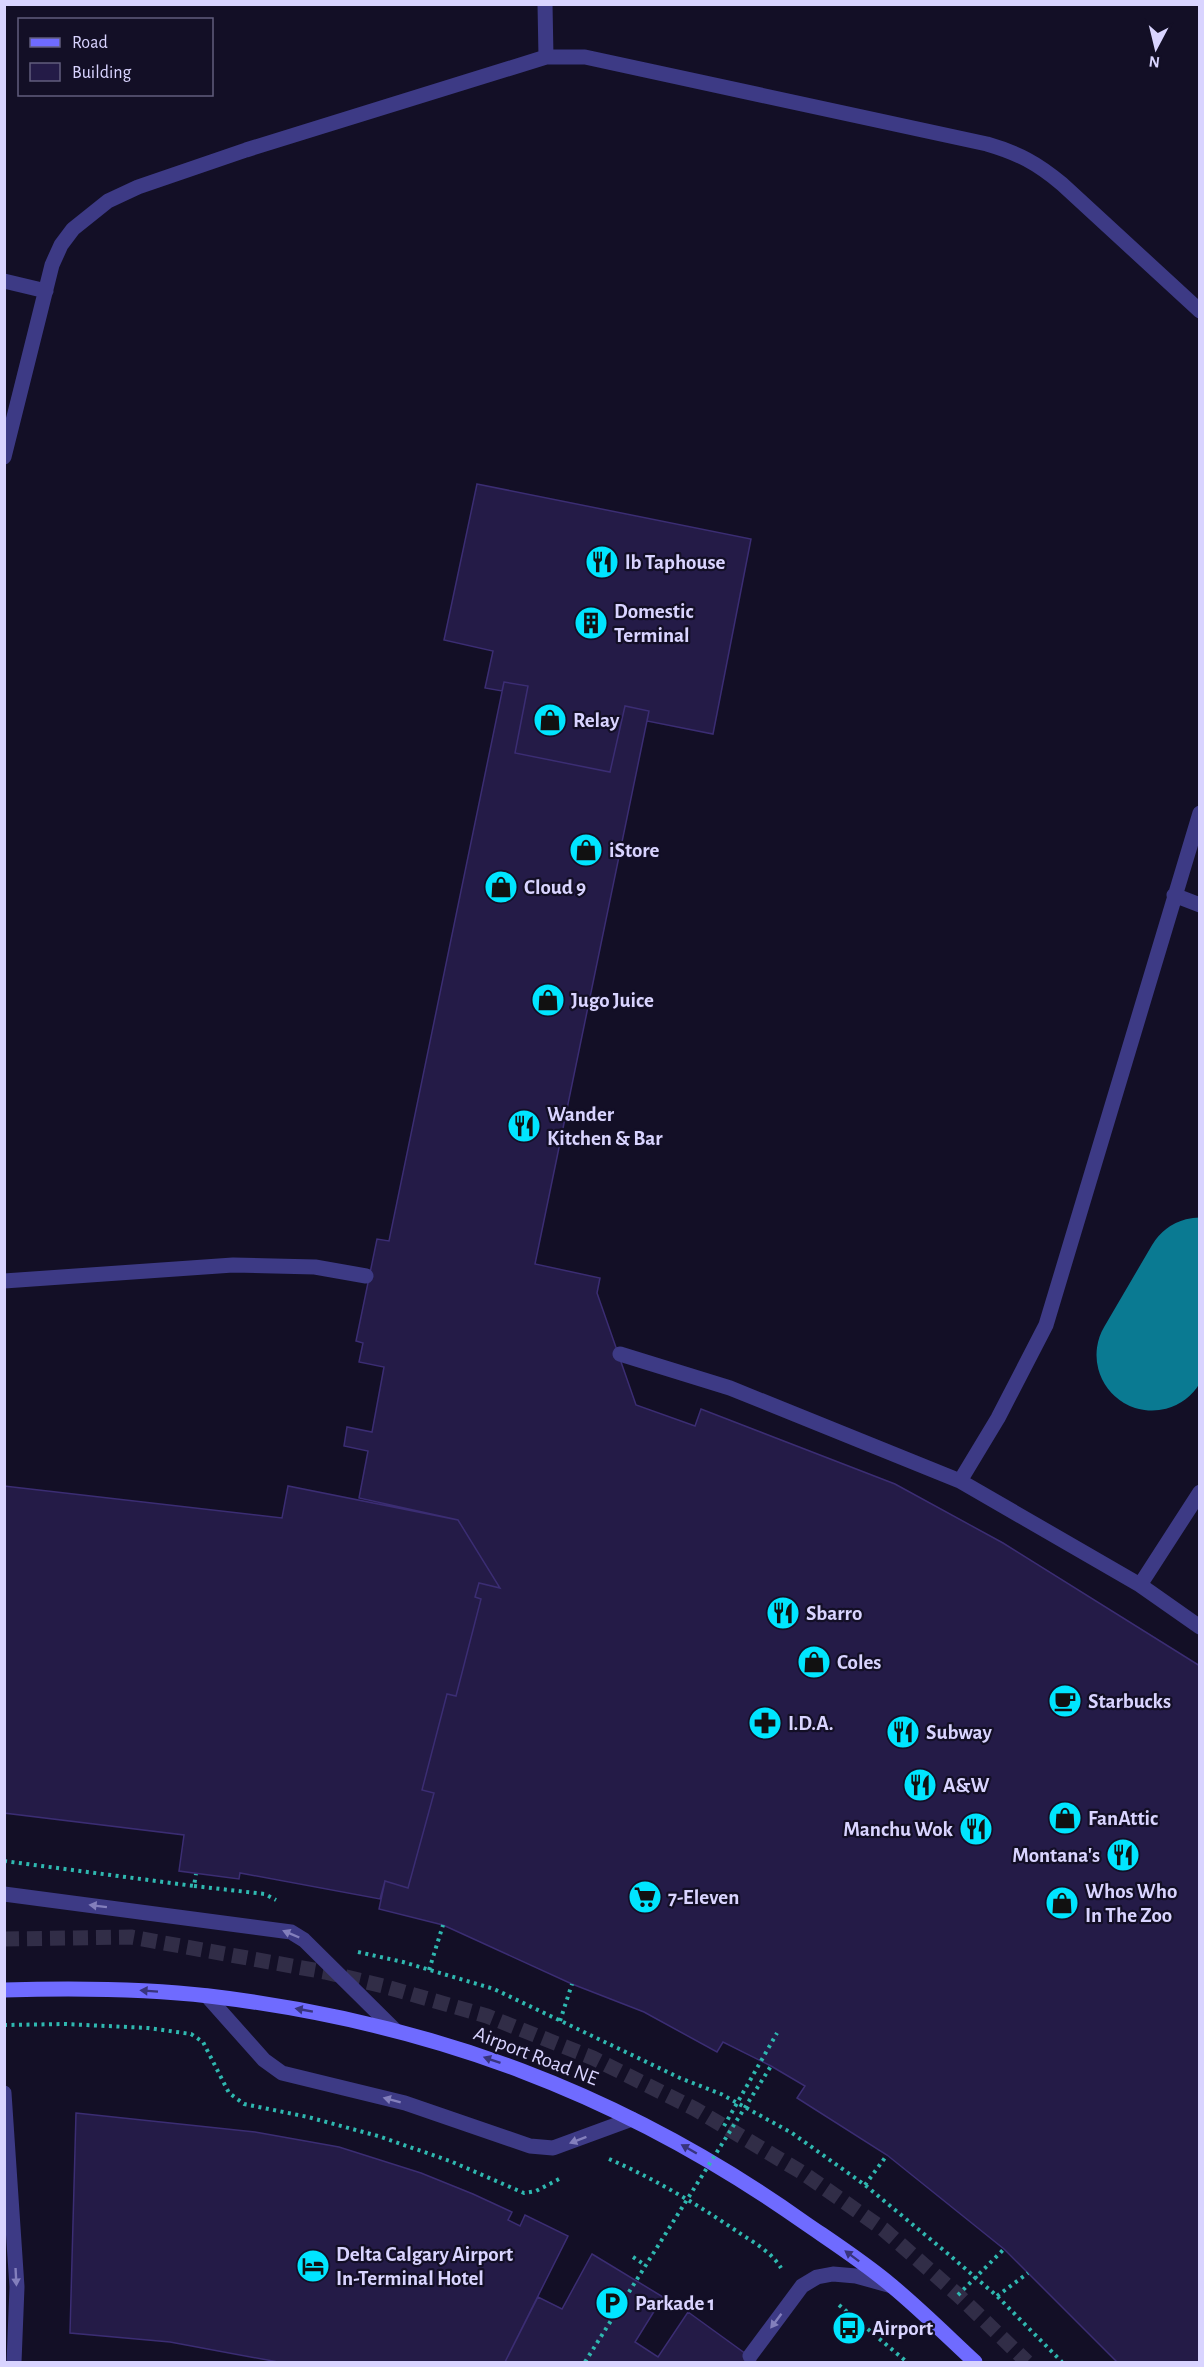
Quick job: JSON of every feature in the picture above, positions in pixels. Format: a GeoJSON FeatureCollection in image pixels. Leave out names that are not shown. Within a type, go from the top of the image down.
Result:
{"type":"FeatureCollection","features":[{"type":"Feature","properties":{"kind":"main road","name":"Airport Road NE"},"geometry":{"type":"LineString","coordinates":[[4,1990],[135,1990],[207,1996],[302,2010],[424,2037],[527,2072],[632,2119],[686,2147],[767,2196],[892,2286],[975,2362]]}},
{"type":"Feature","properties":{"kind":"lane"},"geometry":{"type":"LineString","coordinates":[[545,4],[546,57]]}},
{"type":"Feature","properties":{"kind":"lane"},"geometry":{"type":"LineString","coordinates":[[4,457],[52,265],[61,245],[73,229],[108,201],[138,187],[246,150],[546,57],[585,57],[975,141],[1016,152],[1040,165],[1062,184],[1200,311]]}},
{"type":"Feature","properties":{"kind":"lane"},"geometry":{"type":"LineString","coordinates":[[4,282],[46,291]]}},
{"type":"Feature","properties":{"kind":"lane"},"geometry":{"type":"LineString","coordinates":[[960,1481],[998,1418],[1046,1325],[1200,813]]}},
{"type":"Feature","properties":{"kind":"lane"},"geometry":{"type":"LineString","coordinates":[[1174,895],[1200,904]]}},
{"type":"Feature","properties":{"kind":"lane"},"geometry":{"type":"LineString","coordinates":[[4,1281],[233,1265],[315,1267],[366,1276]]}},
{"type":"Feature","properties":{"kind":"lane"},"geometry":{"type":"LineString","coordinates":[[620,1354],[730,1388],[960,1481],[1140,1585],[1200,1628]]}},
{"type":"Feature","properties":{"kind":"lane"},"geometry":{"type":"LineString","coordinates":[[1140,1585],[1200,1492]]}},
{"type":"Feature","properties":{"kind":"lane"},"geometry":{"type":"LineString","coordinates":[[4,1894],[291,1932],[304,1940],[395,2030]]}},
{"type":"Feature","properties":{"kind":"lane"},"geometry":{"type":"LineString","coordinates":[[207,1996],[264,2060],[282,2073],[405,2103],[530,2146],[553,2148],[632,2119]]}},
{"type":"Feature","properties":{"kind":"lane"},"geometry":{"type":"LineString","coordinates":[[4,2093],[17,2287],[14,2362]]}},
{"type":"Feature","properties":{"kind":"lane"},"geometry":{"type":"LineString","coordinates":[[750,2356],[802,2286],[817,2277],[833,2274],[856,2276],[892,2286]]}},
{"type":"Feature","properties":{"kind":"path"},"geometry":{"type":"LineString","coordinates":[[4,1861],[194,1886],[196,1874]]}},
{"type":"Feature","properties":{"kind":"path"},"geometry":{"type":"LineString","coordinates":[[429,1970],[442,1925]]}},
{"type":"Feature","properties":{"kind":"path"},"geometry":{"type":"LineString","coordinates":[[350,1950],[494,1989],[680,2078],[721,2094],[792,2133],[865,2185],[996,2296],[1062,2362]]}},
{"type":"Feature","properties":{"kind":"path"},"geometry":{"type":"LineString","coordinates":[[560,2021],[573,1984]]}},
{"type":"Feature","properties":{"kind":"path"},"geometry":{"type":"LineString","coordinates":[[724,2126],[777,2033]]}},
{"type":"Feature","properties":{"kind":"path"},"geometry":{"type":"LineString","coordinates":[[585,2362],[771,2066]]}},
{"type":"Feature","properties":{"kind":"path"},"geometry":{"type":"LineString","coordinates":[[865,2185],[887,2155]]}},
{"type":"Feature","properties":{"kind":"path"},"geometry":{"type":"LineString","coordinates":[[958,2295],[1004,2249]]}},
{"type":"Feature","properties":{"kind":"path"},"geometry":{"type":"LineString","coordinates":[[633,2256],[645,2265]]}},
{"type":"Feature","properties":{"kind":"path"},"geometry":{"type":"LineString","coordinates":[[996,2296],[1028,2273]]}},
{"type":"Feature","properties":{"kind":"path"},"geometry":{"type":"LineString","coordinates":[[837,2302],[907,2362]]}},
{"type":"Feature","properties":{"kind":"building","name":"Domestic Terminal"},"geometry":{"type":"Polygon","coordinates":[[[477,484],[751,539],[713,734],[647,721],[649,711],[625,706],[610,772],[515,753],[528,686],[504,682],[502,691],[485,688],[493,651],[444,640],[477,484]]]}},
{"type":"Feature","properties":{"kind":"building"},"geometry":{"type":"Polygon","coordinates":[[[504,682],[528,686],[515,753],[610,772],[625,706],[649,711],[535,1264],[600,1278],[597,1293],[636,1405],[695,1426],[701,1409],[895,1484],[1003,1543],[1200,1666],[1200,2362],[1117,2362],[1004,2249],[887,2155],[797,2098],[805,2086],[771,2066],[723,2042],[717,2052],[644,2012],[572,1984],[443,1925],[379,1909],[385,1881],[408,1888],[434,1793],[422,1790],[447,1694],[456,1696],[481,1599],[475,1597],[479,1583],[500,1588],[458,1520],[359,1498],[368,1451],[344,1446],[347,1427],[372,1432],[384,1367],[359,1362],[363,1343],[356,1341],[377,1239],[389,1241],[504,682]]]}},
{"type":"Feature","properties":{"kind":"building"},"geometry":{"type":"Polygon","coordinates":[[[4,1486],[282,1518],[288,1486],[458,1520],[500,1588],[479,1583],[475,1597],[481,1599],[456,1696],[447,1694],[422,1790],[434,1793],[408,1888],[385,1881],[380,1899],[240,1873],[239,1879],[179,1871],[184,1835],[4,1813],[4,1486]]]}},
{"type":"Feature","properties":{"kind":"building","name":"Delta Calgary Airport In-Terminal Hotel"},"geometry":{"type":"Polygon","coordinates":[[[76,2113],[255,2132],[339,2147],[421,2173],[473,2194],[512,2212],[508,2220],[520,2226],[525,2215],[568,2236],[505,2362],[278,2362],[170,2342],[70,2333],[76,2113]]]}},
{"type":"Feature","properties":{"kind":"building","name":"Parkade 1"},"geometry":{"type":"Polygon","coordinates":[[[592,2254],[663,2297],[635,2342],[658,2357],[688,2312],[757,2362],[505,2362],[538,2297],[562,2309],[592,2254]]]}},
{"type":"Feature","properties":{"kind":"taxiway"},"geometry":{"type":"LineString","coordinates":[[1152,1355],[1200,1273]]}},
{"type":"Feature","properties":{"kind":"tunnel"},"geometry":{"type":"LineString","coordinates":[[4,1939],[131,1937],[325,1972],[487,2016],[593,2058],[695,2109],[803,2173],[883,2229],[958,2295],[1027,2362]]}},
{"type":"Feature","properties":{"kind":"place","name":"lb Taphouse"},"geometry":{"type":"Point","coordinates":[602,562]}},
{"type":"Feature","properties":{"kind":"place","name":"Domestic Terminal"},"geometry":{"type":"Point","coordinates":[591,623]}},
{"type":"Feature","properties":{"kind":"place","name":"Relay"},"geometry":{"type":"Point","coordinates":[550,720]}},
{"type":"Feature","properties":{"kind":"place","name":"iStore"},"geometry":{"type":"Point","coordinates":[586,850]}},
{"type":"Feature","properties":{"kind":"place","name":"Cloud 9"},"geometry":{"type":"Point","coordinates":[501,887]}},
{"type":"Feature","properties":{"kind":"place","name":"Jugo Juice"},"geometry":{"type":"Point","coordinates":[548,1000]}},
{"type":"Feature","properties":{"kind":"place","name":"Wander Kitchen & Bar"},"geometry":{"type":"Point","coordinates":[524,1126]}},
{"type":"Feature","properties":{"kind":"place","name":"Sbarro"},"geometry":{"type":"Point","coordinates":[783,1613]}},
{"type":"Feature","properties":{"kind":"place","name":"Coles"},"geometry":{"type":"Point","coordinates":[814,1662]}},
{"type":"Feature","properties":{"kind":"place","name":"Starbucks"},"geometry":{"type":"Point","coordinates":[1065,1701]}},
{"type":"Feature","properties":{"kind":"place","name":"I.D.A."},"geometry":{"type":"Point","coordinates":[765,1723]}},
{"type":"Feature","properties":{"kind":"place","name":"Subway"},"geometry":{"type":"Point","coordinates":[903,1732]}},
{"type":"Feature","properties":{"kind":"place","name":"A&W"},"geometry":{"type":"Point","coordinates":[920,1785]}},
{"type":"Feature","properties":{"kind":"place","name":"FanAttic"},"geometry":{"type":"Point","coordinates":[1065,1818]}},
{"type":"Feature","properties":{"kind":"place","name":"Manchu Wok"},"geometry":{"type":"Point","coordinates":[976,1829]}},
{"type":"Feature","properties":{"kind":"place","name":"Montana's"},"geometry":{"type":"Point","coordinates":[1123,1855]}},
{"type":"Feature","properties":{"kind":"place","name":"7-Eleven"},"geometry":{"type":"Point","coordinates":[645,1897]}},
{"type":"Feature","properties":{"kind":"place","name":"Whos Who In The Zoo"},"geometry":{"type":"Point","coordinates":[1062,1903]}},
{"type":"Feature","properties":{"kind":"place","name":"Delta Calgary Airport In-Terminal Hotel"},"geometry":{"type":"Point","coordinates":[313,2266]}},
{"type":"Feature","properties":{"kind":"place","name":"Parkade 1"},"geometry":{"type":"Point","coordinates":[612,2303]}},
{"type":"Feature","properties":{"kind":"place","name":"Airport"},"geometry":{"type":"Point","coordinates":[849,2328]}}]}
